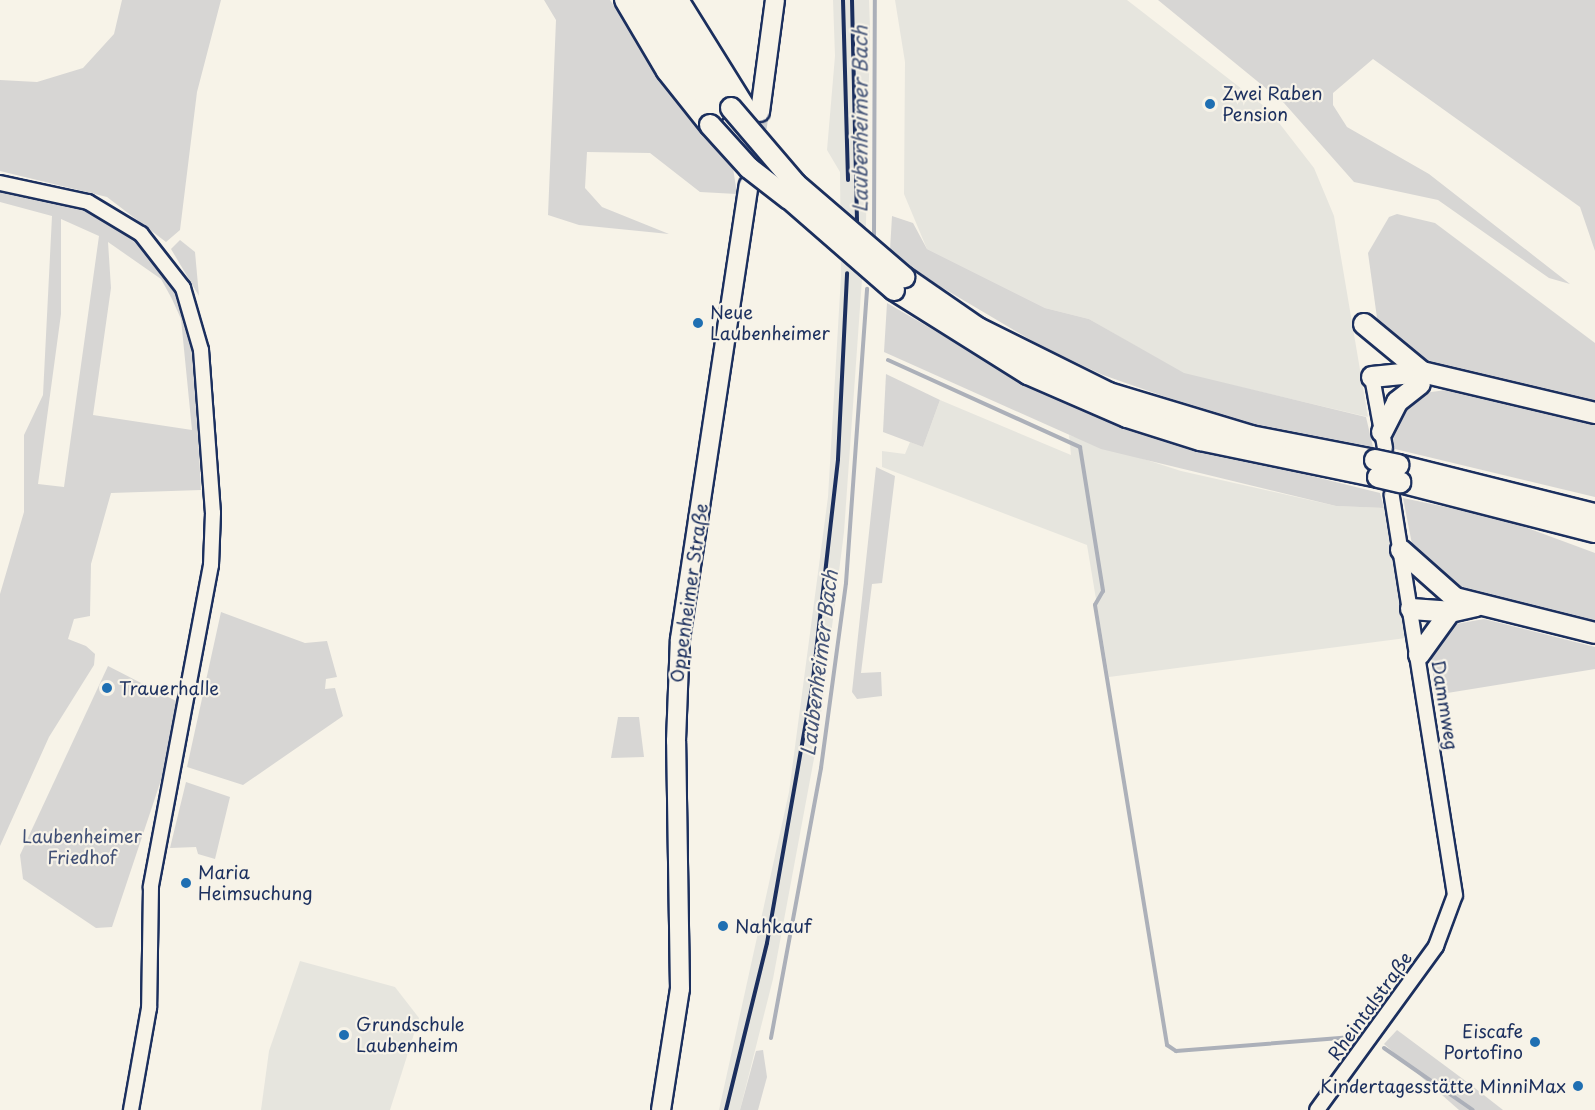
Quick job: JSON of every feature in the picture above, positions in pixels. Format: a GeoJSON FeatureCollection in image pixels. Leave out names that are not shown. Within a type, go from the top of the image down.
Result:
{"type":"FeatureCollection","features":[{"type":"Feature","properties":{"kind":"highway"},"geometry":{"type":"LineString","coordinates":[[625,0],[667,71],[725,112]]}},
{"type":"Feature","properties":{"kind":"highway"},"geometry":{"type":"LineString","coordinates":[[642,0],[725,112],[793,192],[899,283],[1028,374],[1127,417],[1238,450],[1380,454]]}},
{"type":"Feature","properties":{"kind":"highway"},"geometry":{"type":"LineString","coordinates":[[660,0],[725,112],[793,192]]}},
{"type":"Feature","properties":{"kind":"highway"},"geometry":{"type":"LineString","coordinates":[[678,0],[686,9],[725,112]]}},
{"type":"Feature","properties":{"kind":"highway"},"geometry":{"type":"LineString","coordinates":[[1364,324],[1421,378]]}},
{"type":"Feature","properties":{"kind":"highway"},"geometry":{"type":"LineString","coordinates":[[1372,378],[1449,379],[1595,414]]}},
{"type":"Feature","properties":{"kind":"highway"},"geometry":{"type":"LineString","coordinates":[[1380,454],[1397,402],[1421,378]]}},
{"type":"Feature","properties":{"kind":"highway"},"geometry":{"type":"LineString","coordinates":[[1380,454],[1397,481],[1552,519],[1595,532]]}},
{"type":"Feature","properties":{"kind":"highway"},"geometry":{"type":"LineString","coordinates":[[1397,481],[1595,514]]}},
{"type":"Feature","properties":{"kind":"highway"},"geometry":{"type":"LineString","coordinates":[[1552,519],[1595,540]]}},
{"type":"Feature","properties":{"kind":"highway"},"geometry":{"type":"LineString","coordinates":[[1401,550],[1453,605]]}},
{"type":"Feature","properties":{"kind":"highway"},"geometry":{"type":"LineString","coordinates":[[1411,609],[1430,599],[1453,605],[1478,606],[1593,632]]}},
{"type":"Feature","properties":{"kind":"highway"},"geometry":{"type":"LineString","coordinates":[[1419,655],[1453,605]]}},
{"type":"Feature","properties":{"kind":"main road"},"geometry":{"type":"LineString","coordinates":[[760,112],[775,0]]}},
{"type":"Feature","properties":{"kind":"main road","name":"Oppenheimer Straße"},"geometry":{"type":"LineString","coordinates":[[661,1110],[680,989],[676,707],[680,639],[749,185]]}},
{"type":"Feature","properties":{"kind":"street"},"geometry":{"type":"LineString","coordinates":[[0,183],[70,196],[115,215],[161,253],[183,288],[198,331],[205,384],[211,565],[152,887],[149,1008],[131,1110]]}},
{"type":"Feature","properties":{"kind":"street"},"geometry":{"type":"LineString","coordinates":[[1372,378],[1380,454]]}},
{"type":"Feature","properties":{"kind":"street","name":"Dammweg"},"geometry":{"type":"LineString","coordinates":[[1397,481],[1401,550],[1454,876],[1448,920]]}},
{"type":"Feature","properties":{"kind":"street","name":"Rheintalstraße"},"geometry":{"type":"LineString","coordinates":[[1317,1110],[1436,946],[1448,920]]}},
{"type":"Feature","properties":{"kind":"shaded area"},"geometry":{"type":"Polygon","coordinates":[[[833,0],[869,0],[870,28],[866,223],[844,532],[818,737],[773,979],[740,1110],[719,1110],[789,792],[828,497],[841,276],[840,172],[827,150],[835,56],[833,0]]]}},
{"type":"Feature","properties":{"kind":"shaded area"},"geometry":{"type":"Polygon","coordinates":[[[895,0],[1127,0],[1269,110],[1314,168],[1334,216],[1368,417],[1184,374],[1089,319],[1045,308],[927,249],[904,194],[905,62],[895,0]]]}},
{"type":"Feature","properties":{"kind":"shaded area"},"geometry":{"type":"Polygon","coordinates":[[[940,400],[1071,455],[1069,435],[1181,471],[1336,506],[1384,508],[1406,638],[1109,677],[1087,545],[882,467],[882,451],[905,454],[910,442],[923,447],[940,400]]]}},
{"type":"Feature","properties":{"kind":"shaded area","name":"Grundschule Laubenheim"},"geometry":{"type":"Polygon","coordinates":[[[300,961],[395,987],[419,1018],[390,1110],[261,1110],[269,1051],[300,961]]]}},
{"type":"Feature","properties":{"kind":"green space"},"geometry":{"type":"Polygon","coordinates":[[[122,0],[221,0],[197,92],[180,230],[166,242],[107,197],[0,171],[0,80],[37,82],[83,68],[114,34],[122,0]]]}},
{"type":"Feature","properties":{"kind":"green space"},"geometry":{"type":"Polygon","coordinates":[[[544,0],[610,0],[668,88],[733,168],[737,194],[700,192],[650,153],[587,152],[585,188],[602,207],[669,234],[579,225],[548,215],[556,20],[544,0]]]}},
{"type":"Feature","properties":{"kind":"green space"},"geometry":{"type":"Polygon","coordinates":[[[1158,0],[1595,0],[1595,251],[1580,207],[1373,59],[1333,93],[1333,105],[1347,127],[1429,174],[1570,284],[1549,278],[1438,200],[1354,182],[1284,103],[1158,0]]]}},
{"type":"Feature","properties":{"kind":"green space"},"geometry":{"type":"Polygon","coordinates":[[[0,189],[77,205],[110,220],[136,240],[166,276],[183,310],[194,362],[201,490],[111,493],[91,564],[90,616],[74,619],[68,639],[86,646],[95,654],[94,665],[49,737],[0,846],[0,594],[24,512],[24,435],[43,395],[52,216],[0,202],[0,189]],[[61,219],[61,314],[38,484],[64,487],[99,236],[61,219]],[[108,242],[111,288],[93,415],[192,430],[181,319],[161,279],[108,242]]]}},
{"type":"Feature","properties":{"kind":"green space"},"geometry":{"type":"Polygon","coordinates":[[[1397,214],[1435,223],[1595,343],[1595,406],[1436,366],[1378,325],[1368,253],[1389,217],[1397,214]]]}},
{"type":"Feature","properties":{"kind":"green space"},"geometry":{"type":"Polygon","coordinates":[[[892,216],[913,223],[927,249],[1045,308],[1089,319],[1184,373],[1366,417],[1373,447],[1240,423],[1103,375],[1041,346],[931,281],[890,250],[892,216]]]}},
{"type":"Feature","properties":{"kind":"green space"},"geometry":{"type":"Polygon","coordinates":[[[180,240],[195,252],[199,296],[171,249],[180,240]]]}},
{"type":"Feature","properties":{"kind":"green space"},"geometry":{"type":"Polygon","coordinates":[[[887,303],[1032,387],[1093,413],[1167,440],[1380,493],[1384,508],[1336,506],[1101,449],[884,352],[887,303]]]}},
{"type":"Feature","properties":{"kind":"green space"},"geometry":{"type":"Polygon","coordinates":[[[886,374],[940,400],[923,447],[883,432],[886,374]]]}},
{"type":"Feature","properties":{"kind":"green space"},"geometry":{"type":"Polygon","coordinates":[[[1460,388],[1595,423],[1595,497],[1395,449],[1391,441],[1399,411],[1417,394],[1460,388]]]}},
{"type":"Feature","properties":{"kind":"green space"},"geometry":{"type":"Polygon","coordinates":[[[876,467],[895,476],[882,583],[872,584],[861,673],[881,672],[882,696],[857,699],[852,692],[876,467]]]}},
{"type":"Feature","properties":{"kind":"green space"},"geometry":{"type":"Polygon","coordinates":[[[1403,498],[1503,519],[1595,553],[1595,622],[1579,624],[1453,584],[1412,544],[1403,498]]]}},
{"type":"Feature","properties":{"kind":"green space"},"geometry":{"type":"Polygon","coordinates":[[[221,612],[305,643],[327,641],[337,677],[326,679],[325,689],[335,688],[343,716],[243,785],[187,767],[221,612]]]}},
{"type":"Feature","properties":{"kind":"green space"},"geometry":{"type":"Polygon","coordinates":[[[1484,619],[1595,647],[1595,669],[1435,695],[1431,651],[1456,624],[1484,619]]]}},
{"type":"Feature","properties":{"kind":"green space","name":"Laubenheimer Friedhof"},"geometry":{"type":"Polygon","coordinates":[[[108,666],[178,702],[163,774],[112,927],[96,928],[23,879],[20,855],[108,666]]]}},
{"type":"Feature","properties":{"kind":"green space"},"geometry":{"type":"Polygon","coordinates":[[[618,717],[639,717],[644,757],[611,758],[618,717]]]}},
{"type":"Feature","properties":{"kind":"green space","name":"Laubenheimer Friedhof"},"geometry":{"type":"Polygon","coordinates":[[[186,782],[230,797],[215,859],[198,854],[196,847],[170,848],[186,782]]]}},
{"type":"Feature","properties":{"kind":"green space"},"geometry":{"type":"Polygon","coordinates":[[[1397,1030],[1503,1110],[1459,1110],[1384,1044],[1397,1030]]]}},
{"type":"Feature","properties":{"kind":"green space"},"geometry":{"type":"Polygon","coordinates":[[[763,1050],[767,1077],[758,1110],[740,1110],[756,1051],[763,1050]]]}},
{"type":"Feature","properties":{"kind":"waterway","name":"Laubenheimer Bach"},"geometry":{"type":"LineString","coordinates":[[874,239],[875,0]]}},
{"type":"Feature","properties":{"kind":"waterway","name":"Laubenheimer Bach"},"geometry":{"type":"LineString","coordinates":[[771,1038],[821,768],[846,583],[867,289]]}},
{"type":"Feature","properties":{"kind":"waterway"},"geometry":{"type":"LineString","coordinates":[[888,360],[1080,447],[1103,591],[1095,605],[1167,1045],[1176,1051],[1352,1037]]}},
{"type":"Feature","properties":{"kind":"waterway"},"geometry":{"type":"LineString","coordinates":[[1384,1048],[1473,1110]]}},
{"type":"Feature","properties":{"kind":"tunnel"},"geometry":{"type":"LineString","coordinates":[[750,181],[760,112]]}},
{"type":"Feature","properties":{"kind":"railway"},"geometry":{"type":"LineString","coordinates":[[843,0],[848,180]]}},
{"type":"Feature","properties":{"kind":"railway"},"geometry":{"type":"LineString","coordinates":[[852,0],[857,223]]}},
{"type":"Feature","properties":{"kind":"railway"},"geometry":{"type":"LineString","coordinates":[[726,1110],[767,943],[812,688],[838,459],[847,273]]}},
{"type":"Feature","properties":{"kind":"place","name":"Zwei Raben Pension"},"geometry":{"type":"Point","coordinates":[1210,104]}},
{"type":"Feature","properties":{"kind":"place","name":"Neue Laubenheimer"},"geometry":{"type":"Point","coordinates":[698,323]}},
{"type":"Feature","properties":{"kind":"place","name":"Trauerhalle"},"geometry":{"type":"Point","coordinates":[107,688]}},
{"type":"Feature","properties":{"kind":"place","name":"Maria Heimsuchung"},"geometry":{"type":"Point","coordinates":[186,883]}},
{"type":"Feature","properties":{"kind":"place","name":"Nahkauf"},"geometry":{"type":"Point","coordinates":[723,926]}},
{"type":"Feature","properties":{"kind":"place","name":"Grundschule Laubenheim"},"geometry":{"type":"Point","coordinates":[344,1035]}},
{"type":"Feature","properties":{"kind":"place","name":"Eiscafe Portofino"},"geometry":{"type":"Point","coordinates":[1535,1042]}},
{"type":"Feature","properties":{"kind":"place","name":"Kindertagesstätte MinniMax"},"geometry":{"type":"Point","coordinates":[1578,1086]}}]}
